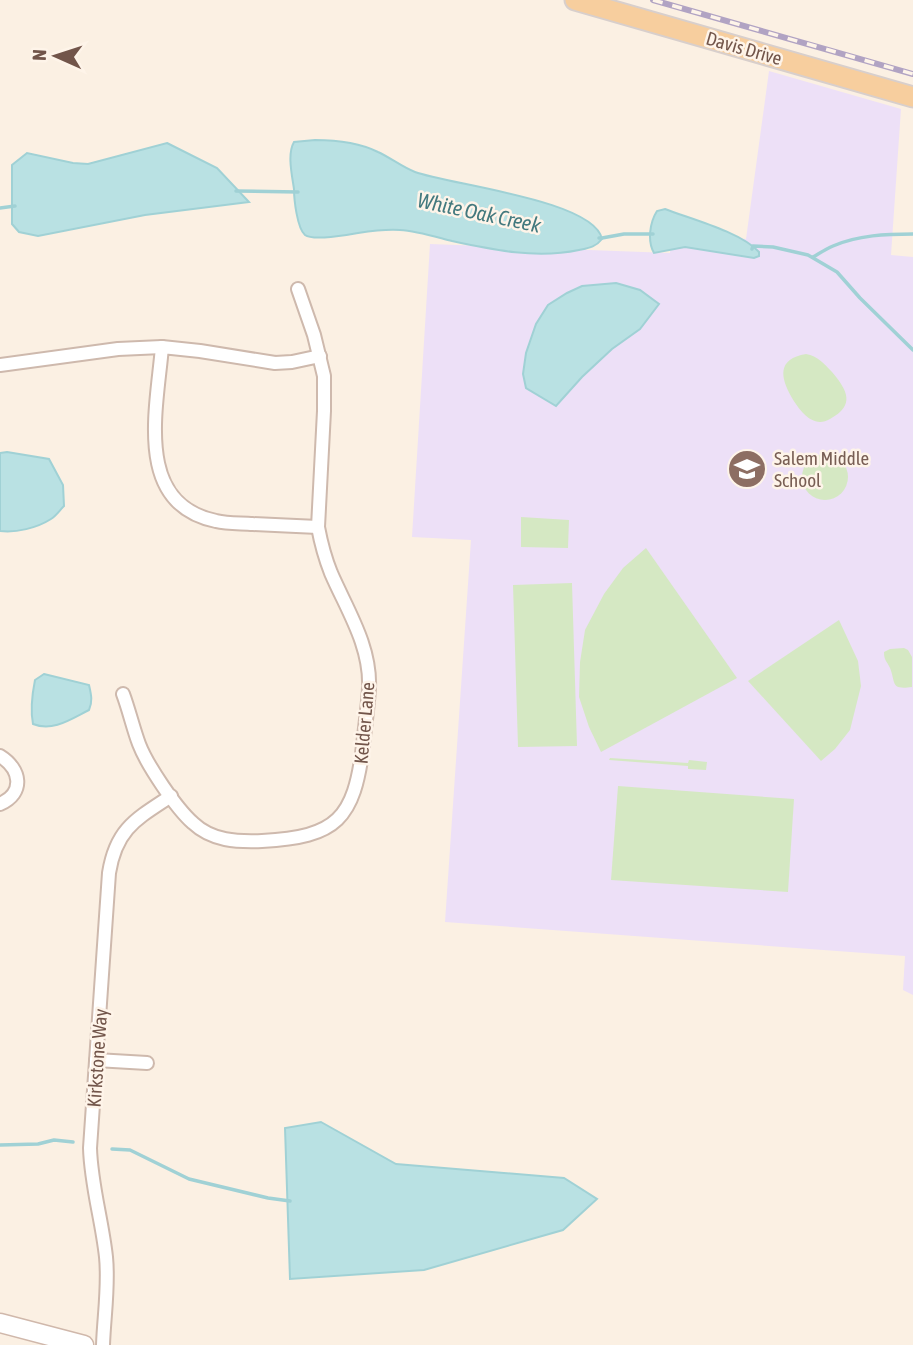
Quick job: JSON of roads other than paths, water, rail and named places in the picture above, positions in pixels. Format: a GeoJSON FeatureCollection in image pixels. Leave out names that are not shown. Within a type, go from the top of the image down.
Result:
{"type":"FeatureCollection","features":[{"type":"Feature","properties":{"kind":"main road","name":"Davis Drive"},"geometry":{"type":"LineString","coordinates":[[575,0],[913,97]]}},
{"type":"Feature","properties":{"kind":"street","name":"Kelder Lane"},"geometry":{"type":"LineString","coordinates":[[123,694],[140,746],[171,796],[184,814],[201,830],[217,838],[245,842],[297,838],[323,830],[338,818],[353,796],[359,775],[369,672],[363,643],[331,572],[318,527],[325,388],[320,356],[298,289]]}},
{"type":"Feature","properties":{"kind":"street"},"geometry":{"type":"LineString","coordinates":[[0,365],[136,347],[200,351],[275,363],[320,356]]}},
{"type":"Feature","properties":{"kind":"street"},"geometry":{"type":"LineString","coordinates":[[162,347],[156,414],[156,463],[174,498],[191,513],[219,522],[318,527]]}},
{"type":"Feature","properties":{"kind":"street"},"geometry":{"type":"LineString","coordinates":[[0,756],[11,763],[17,785],[10,797],[0,804]]}},
{"type":"Feature","properties":{"kind":"street","name":"Kirkstone Way"},"geometry":{"type":"LineString","coordinates":[[103,1345],[106,1256],[90,1160],[111,861],[119,839],[127,828],[171,796]]}},
{"type":"Feature","properties":{"kind":"street"},"geometry":{"type":"LineString","coordinates":[[96,1060],[147,1063]]}},
{"type":"Feature","properties":{"kind":"street"},"geometry":{"type":"LineString","coordinates":[[0,1323],[84,1345]]}},
{"type":"Feature","properties":{"kind":"water"},"geometry":{"type":"Polygon","coordinates":[[[315,140],[363,146],[415,172],[549,204],[593,225],[602,239],[589,248],[547,254],[499,250],[400,230],[309,237],[302,231],[298,220],[290,158],[294,142],[315,140]]]}},
{"type":"Feature","properties":{"kind":"water"},"geometry":{"type":"Polygon","coordinates":[[[167,143],[217,168],[249,202],[145,215],[38,236],[19,232],[12,224],[12,165],[27,153],[88,164],[167,143]]]}},
{"type":"Feature","properties":{"kind":"water"},"geometry":{"type":"Polygon","coordinates":[[[665,209],[740,238],[759,252],[759,256],[754,258],[685,247],[654,253],[650,237],[651,226],[657,211],[665,209]]]}},
{"type":"Feature","properties":{"kind":"water"},"geometry":{"type":"Polygon","coordinates":[[[616,283],[640,290],[659,304],[640,329],[612,349],[556,406],[526,388],[523,374],[526,353],[536,324],[548,305],[582,286],[616,283]]]}},
{"type":"Feature","properties":{"kind":"water"},"geometry":{"type":"Polygon","coordinates":[[[0,453],[49,459],[63,485],[64,506],[51,519],[26,529],[0,531],[0,453]]]}},
{"type":"Feature","properties":{"kind":"water"},"geometry":{"type":"Polygon","coordinates":[[[44,674],[89,685],[89,710],[55,725],[33,724],[35,680],[44,674]]]}},
{"type":"Feature","properties":{"kind":"water"},"geometry":{"type":"Polygon","coordinates":[[[321,1122],[396,1164],[564,1178],[597,1199],[563,1230],[424,1270],[290,1279],[285,1128],[321,1122]]]}},
{"type":"Feature","properties":{"kind":"waterway","name":"White Oak Creek"},"geometry":{"type":"LineString","coordinates":[[236,191],[298,192]]}},
{"type":"Feature","properties":{"kind":"waterway","name":"White Oak Creek"},"geometry":{"type":"LineString","coordinates":[[0,208],[15,206]]}},
{"type":"Feature","properties":{"kind":"waterway","name":"White Oak Creek"},"geometry":{"type":"LineString","coordinates":[[599,238],[624,234],[653,234]]}},
{"type":"Feature","properties":{"kind":"waterway"},"geometry":{"type":"LineString","coordinates":[[813,257],[852,239],[913,234]]}},
{"type":"Feature","properties":{"kind":"waterway","name":"White Oak Creek"},"geometry":{"type":"LineString","coordinates":[[752,249],[753,246],[773,247],[808,255],[837,272],[913,350]]}},
{"type":"Feature","properties":{"kind":"waterway"},"geometry":{"type":"LineString","coordinates":[[0,1145],[38,1144],[54,1140],[73,1142]]}},
{"type":"Feature","properties":{"kind":"waterway"},"geometry":{"type":"LineString","coordinates":[[112,1149],[130,1150],[189,1179],[290,1201]]}},
{"type":"Feature","properties":{"kind":"railway"},"geometry":{"type":"LineString","coordinates":[[653,0],[913,74]]}},
{"type":"Feature","properties":{"kind":"place","name":"Salem Middle School"},"geometry":{"type":"Point","coordinates":[747,469]}}]}
